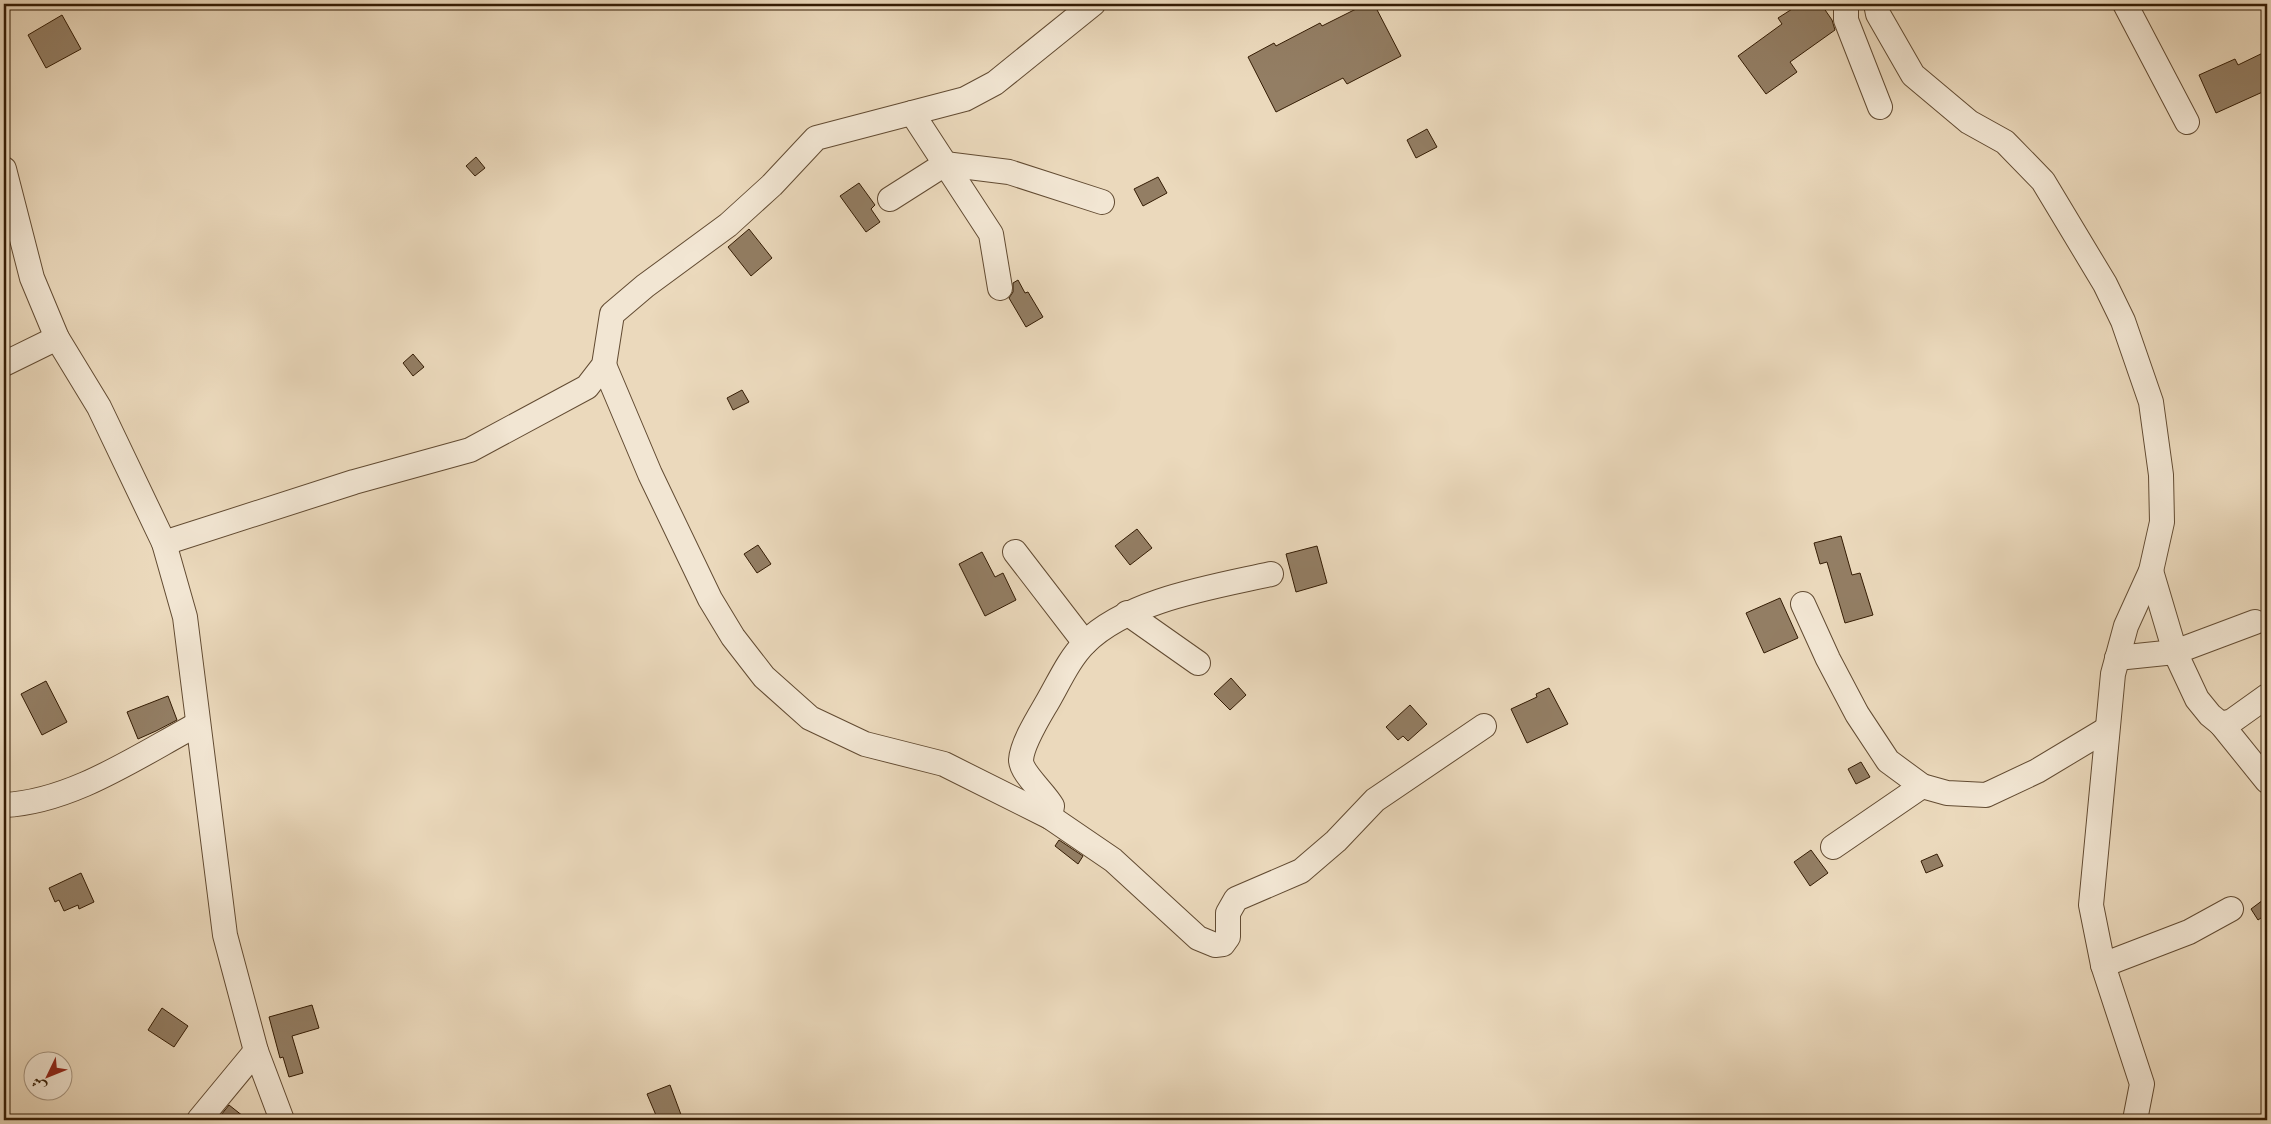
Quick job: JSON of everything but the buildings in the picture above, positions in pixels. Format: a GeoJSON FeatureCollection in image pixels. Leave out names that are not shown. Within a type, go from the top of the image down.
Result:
{"type":"FeatureCollection","features":[{"type":"Feature","properties":{"kind":"street"},"geometry":{"type":"LineString","coordinates":[[164,543],[328,490],[470,450],[587,387],[604,366],[612,314],[645,286],[728,225],[772,185],[816,138],[965,99],[995,84],[1093,4]]}},
{"type":"Feature","properties":{"kind":"street"},"geometry":{"type":"LineString","coordinates":[[1846,4],[1846,20],[1880,106]]}},
{"type":"Feature","properties":{"kind":"street"},"geometry":{"type":"LineString","coordinates":[[1876,4],[1878,14],[1913,74],[1969,122],[2005,142],[2043,181],[2105,284],[2123,321],[2151,402],[2161,475],[2162,522],[2151,571],[2126,626],[2113,674],[2091,905],[2103,965],[2142,1084],[2135,1120]]}},
{"type":"Feature","properties":{"kind":"street"},"geometry":{"type":"LineString","coordinates":[[2126,4],[2187,122]]}},
{"type":"Feature","properties":{"kind":"street"},"geometry":{"type":"LineString","coordinates":[[912,113],[991,234],[1000,288]]}},
{"type":"Feature","properties":{"kind":"street"},"geometry":{"type":"LineString","coordinates":[[890,199],[945,164],[1009,172],[1102,202]]}},
{"type":"Feature","properties":{"kind":"street"},"geometry":{"type":"LineString","coordinates":[[4,169],[32,278],[57,338],[99,407],[164,543],[185,617],[225,935],[256,1052],[282,1120]]}},
{"type":"Feature","properties":{"kind":"street"},"geometry":{"type":"LineString","coordinates":[[4,364],[57,338]]}},
{"type":"Feature","properties":{"kind":"street"},"geometry":{"type":"LineString","coordinates":[[604,366],[650,474],[710,599],[733,637],[764,677],[810,718],[865,744],[944,764],[1050,817],[1113,860],[1198,938],[1215,945],[1223,944],[1228,937],[1228,913],[1236,899],[1302,871],[1336,841],[1375,800],[1484,726]]}},
{"type":"Feature","properties":{"kind":"street"},"geometry":{"type":"LineString","coordinates":[[1015,552],[1085,643]]}},
{"type":"Feature","properties":{"kind":"street"},"geometry":{"type":"LineString","coordinates":[[2151,571],[2174,652],[2197,698],[2210,715],[2221,724],[2267,781]]}},
{"type":"Feature","properties":{"kind":"street"},"geometry":{"type":"LineString","coordinates":[[1050,817],[1052,806],[1047,796],[1023,768],[1021,760],[1040,715],[1074,657],[1085,643],[1127,613],[1195,591],[1271,574]]}},
{"type":"Feature","properties":{"kind":"street"},"geometry":{"type":"LineString","coordinates":[[1803,604],[1828,659],[1857,714],[1888,761],[1922,786],[1947,793],[1986,795],[2037,771],[2107,729]]}},
{"type":"Feature","properties":{"kind":"street"},"geometry":{"type":"LineString","coordinates":[[1127,613],[1198,663]]}},
{"type":"Feature","properties":{"kind":"street"},"geometry":{"type":"LineString","coordinates":[[2117,658],[2174,652],[2255,622]]}},
{"type":"Feature","properties":{"kind":"street"},"geometry":{"type":"LineString","coordinates":[[2221,724],[2232,721],[2267,696]]}},
{"type":"Feature","properties":{"kind":"street"},"geometry":{"type":"LineString","coordinates":[[4,805],[29,804],[76,789],[198,724]]}},
{"type":"Feature","properties":{"kind":"street"},"geometry":{"type":"LineString","coordinates":[[1833,847],[1922,786]]}},
{"type":"Feature","properties":{"kind":"street"},"geometry":{"type":"LineString","coordinates":[[2103,965],[2189,932],[2230,908]]}},
{"type":"Feature","properties":{"kind":"street"},"geometry":{"type":"LineString","coordinates":[[199,1120],[256,1052]]}}]}
